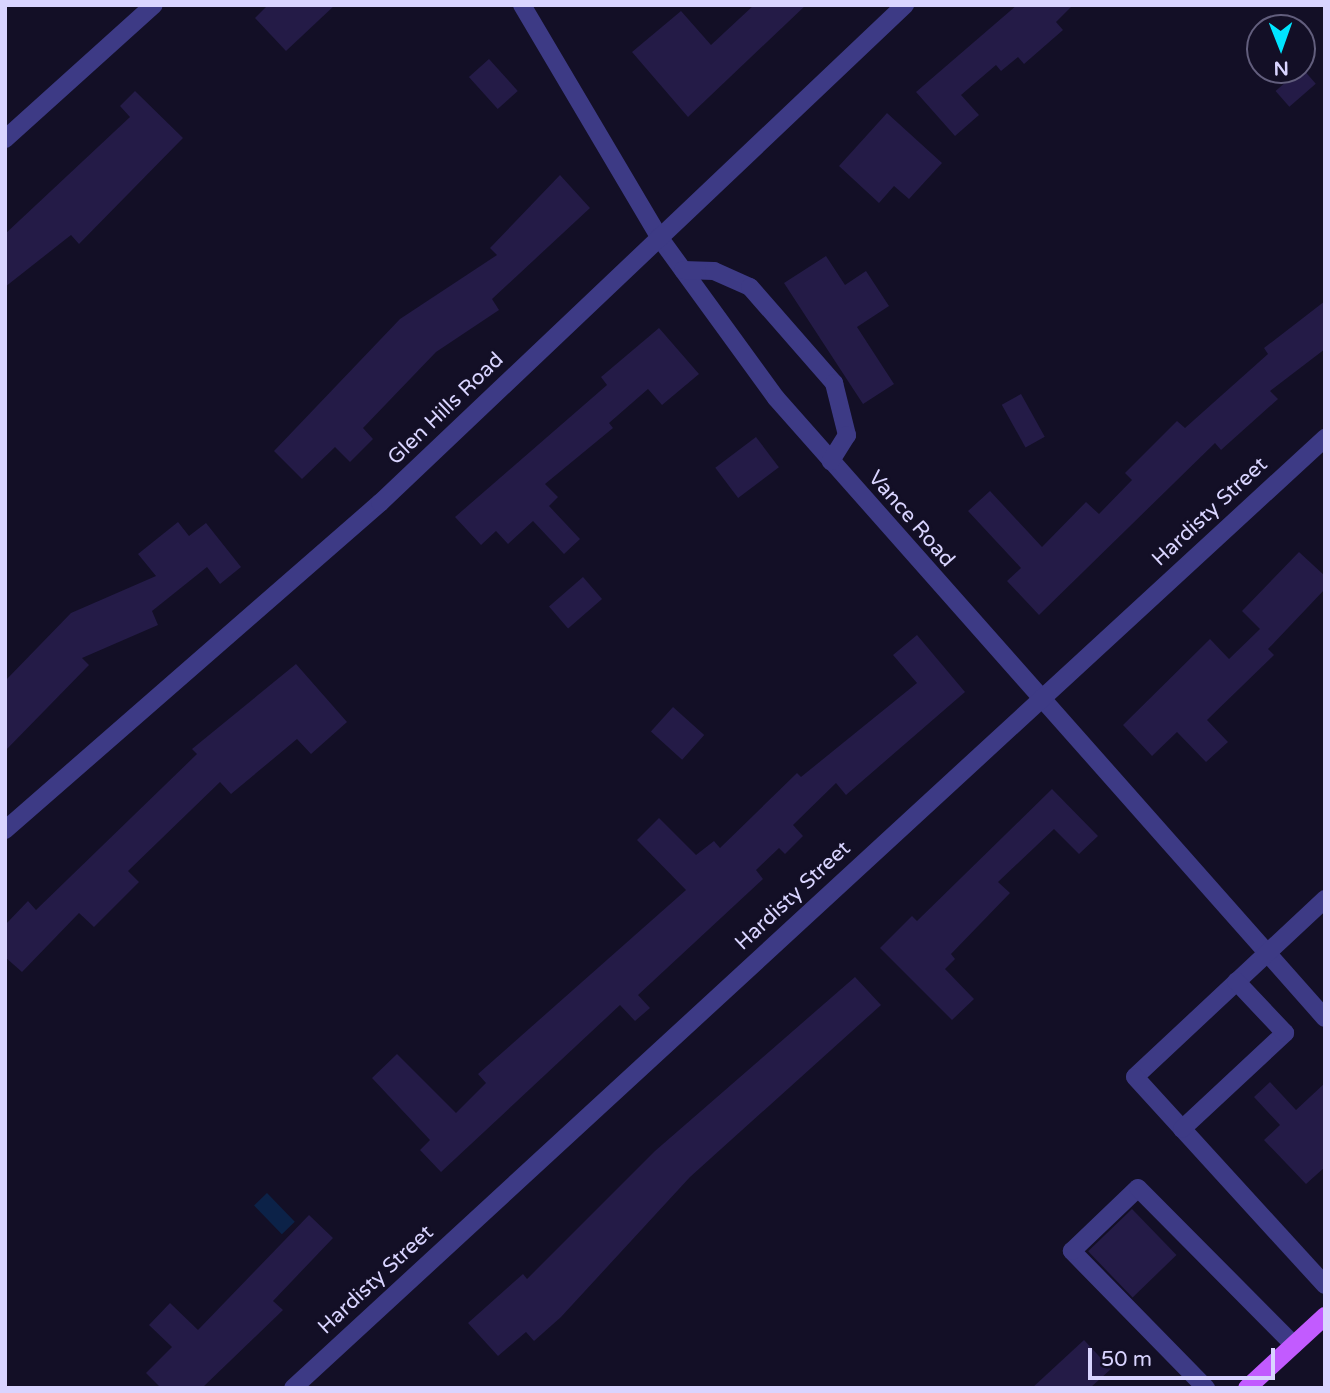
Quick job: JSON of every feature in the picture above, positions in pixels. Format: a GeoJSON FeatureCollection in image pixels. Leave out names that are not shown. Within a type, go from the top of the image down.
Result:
{"type":"FeatureCollection","features":[{"type":"Feature","properties":{"kind":"main road"},"geometry":{"type":"LineString","coordinates":[[1256,1385],[1325,1316]]}},
{"type":"Feature","properties":{"kind":"street"},"geometry":{"type":"LineString","coordinates":[[5,139],[154,5]]}},
{"type":"Feature","properties":{"kind":"street","name":"Vance Road"},"geometry":{"type":"LineString","coordinates":[[522,5],[659,237],[831,461],[1039,701],[1325,1018]]}},
{"type":"Feature","properties":{"kind":"street","name":"Glen Hills Road"},"geometry":{"type":"LineString","coordinates":[[5,830],[380,503],[905,5]]}},
{"type":"Feature","properties":{"kind":"street"},"geometry":{"type":"LineString","coordinates":[[683,270],[714,271],[750,287],[834,383],[847,435],[831,461]]}},
{"type":"Feature","properties":{"kind":"street","name":"Hardisty Street"},"geometry":{"type":"LineString","coordinates":[[293,1388],[1325,438]]}},
{"type":"Feature","properties":{"kind":"street"},"geometry":{"type":"LineString","coordinates":[[1319,906],[1135,1077],[1325,1284]]}},
{"type":"Feature","properties":{"kind":"street"},"geometry":{"type":"LineString","coordinates":[[1182,1129],[1285,1032],[1236,981]]}},
{"type":"Feature","properties":{"kind":"street"},"geometry":{"type":"LineString","coordinates":[[1206,1388],[1072,1251],[1138,1188],[1294,1345]]}},
{"type":"Feature","properties":{"kind":"water"},"geometry":{"type":"Polygon","coordinates":[[[267,1193],[295,1222],[282,1234],[254,1206],[267,1193]]]}},
{"type":"Feature","properties":{"kind":"building"},"geometry":{"type":"Polygon","coordinates":[[[268,5],[335,5],[286,51],[255,18],[268,5]]]}},
{"type":"Feature","properties":{"kind":"building"},"geometry":{"type":"Polygon","coordinates":[[[754,5],[806,5],[688,117],[632,52],[681,11],[711,45],[754,5]]]}},
{"type":"Feature","properties":{"kind":"building"},"geometry":{"type":"Polygon","coordinates":[[[1017,5],[1073,5],[1056,22],[1063,30],[1024,64],[1018,57],[1001,71],[996,65],[961,95],[979,115],[955,136],[916,92],[1017,5]]]}},
{"type":"Feature","properties":{"kind":"building"},"geometry":{"type":"Polygon","coordinates":[[[489,59],[518,91],[498,109],[469,77],[489,59]]]}},
{"type":"Feature","properties":{"kind":"building"},"geometry":{"type":"Polygon","coordinates":[[[1284,84],[1316,84],[1289,107],[1276,91],[1284,84]]]}},
{"type":"Feature","properties":{"kind":"building"},"geometry":{"type":"Polygon","coordinates":[[[135,91],[183,138],[79,244],[71,235],[5,287],[5,234],[130,117],[120,106],[135,91]]]}},
{"type":"Feature","properties":{"kind":"building"},"geometry":{"type":"Polygon","coordinates":[[[887,113],[942,163],[909,199],[894,186],[879,203],[839,166],[887,113]]]}},
{"type":"Feature","properties":{"kind":"building"},"geometry":{"type":"Polygon","coordinates":[[[560,175],[590,208],[492,299],[499,310],[436,352],[363,428],[373,439],[350,462],[335,447],[302,479],[274,451],[400,319],[497,255],[490,248],[560,175]]]}},
{"type":"Feature","properties":{"kind":"building"},"geometry":{"type":"Polygon","coordinates":[[[826,256],[845,285],[866,271],[889,306],[857,327],[894,384],[863,404],[784,283],[826,256]]]}},
{"type":"Feature","properties":{"kind":"building"},"geometry":{"type":"Polygon","coordinates":[[[1325,301],[1325,349],[1270,391],[1278,399],[1221,450],[1215,443],[1039,615],[1007,581],[1021,568],[968,511],[990,491],[1042,547],[1086,502],[1099,514],[1132,480],[1125,473],[1177,421],[1185,428],[1268,354],[1264,348],[1325,301]]]}},
{"type":"Feature","properties":{"kind":"building"},"geometry":{"type":"Polygon","coordinates":[[[659,328],[699,374],[662,405],[648,389],[609,423],[613,428],[545,484],[558,497],[549,506],[580,539],[564,554],[533,521],[508,544],[496,531],[481,545],[455,517],[607,385],[601,377],[659,328]]]}},
{"type":"Feature","properties":{"kind":"building"},"geometry":{"type":"Polygon","coordinates":[[[1021,394],[1045,437],[1026,448],[1002,405],[1021,394]]]}},
{"type":"Feature","properties":{"kind":"building"},"geometry":{"type":"Polygon","coordinates":[[[756,437],[779,467],[738,498],[715,468],[756,437]]]}},
{"type":"Feature","properties":{"kind":"building"},"geometry":{"type":"Polygon","coordinates":[[[178,522],[189,536],[206,523],[241,567],[220,584],[207,567],[152,611],[158,625],[82,658],[89,665],[5,751],[5,681],[71,613],[156,576],[138,554],[178,522]]]}},
{"type":"Feature","properties":{"kind":"building"},"geometry":{"type":"Polygon","coordinates":[[[1299,552],[1325,576],[1325,589],[1268,649],[1274,655],[1207,720],[1228,742],[1206,762],[1177,732],[1152,756],[1123,725],[1210,639],[1229,659],[1260,629],[1242,611],[1299,552]]]}},
{"type":"Feature","properties":{"kind":"building"},"geometry":{"type":"Polygon","coordinates":[[[583,577],[602,599],[568,628],[549,607],[583,577]]]}},
{"type":"Feature","properties":{"kind":"building"},"geometry":{"type":"Polygon","coordinates":[[[917,635],[965,692],[846,795],[836,783],[793,825],[803,836],[785,854],[779,848],[756,870],[763,879],[638,995],[650,1008],[635,1021],[620,1005],[441,1172],[420,1150],[430,1140],[372,1078],[397,1054],[456,1113],[486,1083],[478,1074],[686,890],[637,840],[659,818],[696,855],[714,841],[720,848],[797,773],[801,777],[917,683],[893,655],[917,635]]]}},
{"type":"Feature","properties":{"kind":"building"},"geometry":{"type":"Polygon","coordinates":[[[296,664],[347,722],[311,754],[297,739],[231,794],[220,782],[128,871],[139,882],[94,927],[79,913],[22,972],[5,957],[5,925],[28,901],[36,910],[197,754],[192,749],[296,664]]]}},
{"type":"Feature","properties":{"kind":"building"},"geometry":{"type":"Polygon","coordinates":[[[673,707],[704,735],[682,760],[651,732],[673,707]]]}},
{"type":"Feature","properties":{"kind":"building"},"geometry":{"type":"Polygon","coordinates":[[[1052,789],[1098,836],[1079,854],[1054,829],[998,882],[1010,893],[951,954],[955,959],[945,969],[974,999],[952,1020],[880,948],[912,916],[917,921],[1052,789]]]}},
{"type":"Feature","properties":{"kind":"building"},"geometry":{"type":"Polygon","coordinates":[[[855,977],[881,1005],[690,1177],[561,1317],[534,1341],[526,1332],[498,1356],[468,1323],[523,1274],[527,1279],[655,1151],[855,977]]]}},
{"type":"Feature","properties":{"kind":"building"},"geometry":{"type":"Polygon","coordinates":[[[1270,1082],[1296,1110],[1325,1083],[1325,1167],[1306,1184],[1264,1140],[1280,1125],[1254,1097],[1270,1082]]]}},
{"type":"Feature","properties":{"kind":"building"},"geometry":{"type":"Polygon","coordinates":[[[1132,1209],[1176,1255],[1133,1297],[1088,1251],[1132,1209]]]}},
{"type":"Feature","properties":{"kind":"building"},"geometry":{"type":"Polygon","coordinates":[[[309,1215],[333,1238],[273,1301],[283,1310],[202,1388],[161,1388],[146,1373],[172,1347],[149,1325],[170,1303],[198,1330],[309,1215]]]}},
{"type":"Feature","properties":{"kind":"building"},"geometry":{"type":"Polygon","coordinates":[[[1084,1340],[1111,1369],[1090,1388],[1032,1388],[1084,1340]]]}}]}
